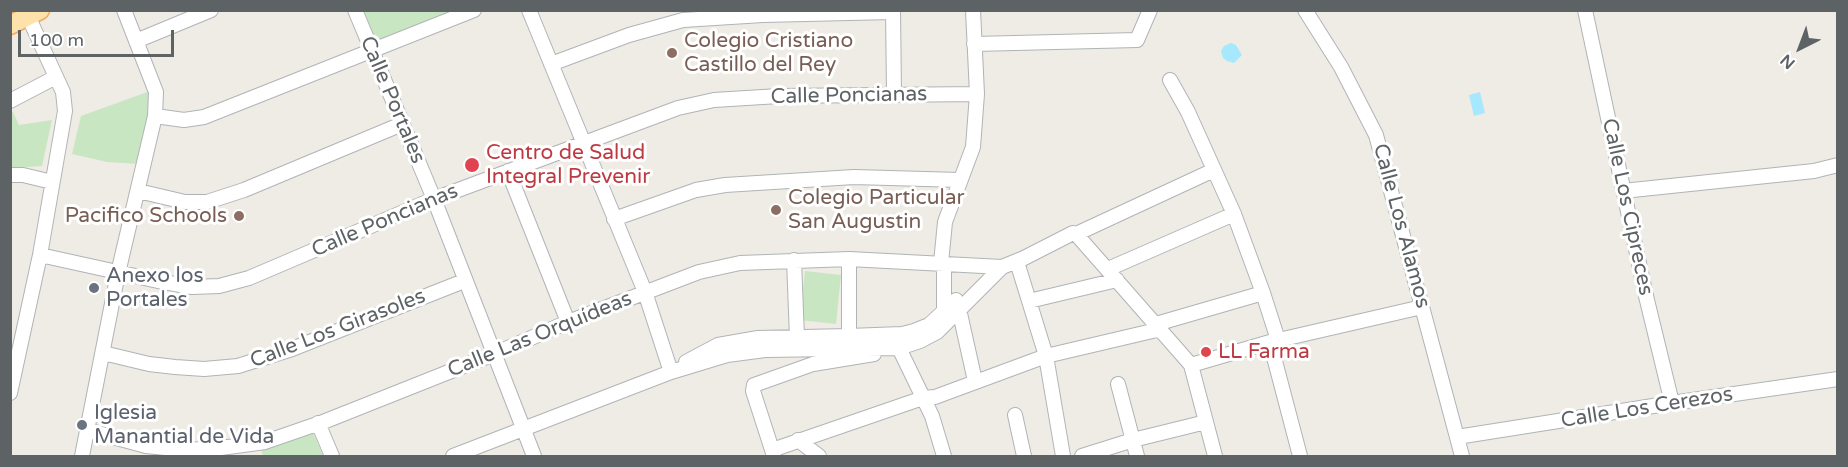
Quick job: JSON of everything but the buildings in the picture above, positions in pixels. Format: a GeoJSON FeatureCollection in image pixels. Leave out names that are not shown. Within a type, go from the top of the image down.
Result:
{"type":"FeatureCollection","features":[{"type":"Feature","properties":{"kind":"main road"},"geometry":{"type":"LineString","coordinates":[[10,25],[34,13]]}},
{"type":"Feature","properties":{"kind":"street"},"geometry":{"type":"LineString","coordinates":[[81,456],[118,273],[155,116],[156,92],[124,10]]}},
{"type":"Feature","properties":{"kind":"street"},"geometry":{"type":"LineString","coordinates":[[136,41],[211,10]]}},
{"type":"Feature","properties":{"kind":"street","name":"Calle Portales"},"geometry":{"type":"LineString","coordinates":[[355,10],[434,200],[534,456]]}},
{"type":"Feature","properties":{"kind":"street"},"geometry":{"type":"LineString","coordinates":[[155,116],[184,120],[204,117],[474,10]]}},
{"type":"Feature","properties":{"kind":"street"},"geometry":{"type":"LineString","coordinates":[[529,10],[645,292],[671,372]]}},
{"type":"Feature","properties":{"kind":"street"},"geometry":{"type":"LineString","coordinates":[[944,311],[945,222],[973,147],[977,94],[973,10]]}},
{"type":"Feature","properties":{"kind":"street"},"geometry":{"type":"LineString","coordinates":[[974,44],[1137,40],[1150,10]]}},
{"type":"Feature","properties":{"kind":"street","name":"Calle Los Alamos"},"geometry":{"type":"LineString","coordinates":[[1305,10],[1341,68],[1376,135],[1462,456]]}},
{"type":"Feature","properties":{"kind":"street","name":"Calle Los Cipreces"},"geometry":{"type":"LineString","coordinates":[[1585,10],[1623,191],[1672,403]]}},
{"type":"Feature","properties":{"kind":"street"},"geometry":{"type":"LineString","coordinates":[[551,64],[683,15],[893,11],[894,94]]}},
{"type":"Feature","properties":{"kind":"street"},"geometry":{"type":"LineString","coordinates":[[10,393],[40,255],[65,111],[63,92],[34,13]]}},
{"type":"Feature","properties":{"kind":"street"},"geometry":{"type":"LineString","coordinates":[[10,101],[56,77]]}},
{"type":"Feature","properties":{"kind":"street"},"geometry":{"type":"LineString","coordinates":[[1170,80],[1188,112],[1234,214],[1263,293],[1300,456]]}},
{"type":"Feature","properties":{"kind":"street","name":"Calle Poncianas"},"geometry":{"type":"LineString","coordinates":[[40,255],[192,287],[219,286],[249,278],[434,200],[582,142],[678,108],[714,100],[779,96],[977,94]]}},
{"type":"Feature","properties":{"kind":"street"},"geometry":{"type":"LineString","coordinates":[[138,190],[185,202],[207,202],[244,190],[402,124]]}},
{"type":"Feature","properties":{"kind":"street"},"geometry":{"type":"LineString","coordinates":[[1623,191],[1814,171],[1838,165]]}},
{"type":"Feature","properties":{"kind":"street"},"geometry":{"type":"LineString","coordinates":[[671,372],[694,356],[718,345],[758,338],[849,336],[914,331],[929,325],[997,267],[1017,262],[1073,233],[1076,234],[1214,170]]}},
{"type":"Feature","properties":{"kind":"street"},"geometry":{"type":"LineString","coordinates":[[508,171],[568,322]]}},
{"type":"Feature","properties":{"kind":"street"},"geometry":{"type":"LineString","coordinates":[[10,175],[23,175],[52,182]]}},
{"type":"Feature","properties":{"kind":"street"},"geometry":{"type":"LineString","coordinates":[[614,219],[696,190],[725,184],[854,177],[960,180]]}},
{"type":"Feature","properties":{"kind":"street"},"geometry":{"type":"LineString","coordinates":[[1108,269],[1234,214]]}},
{"type":"Feature","properties":{"kind":"street"},"geometry":{"type":"LineString","coordinates":[[1076,234],[1191,365],[1215,456]]}},
{"type":"Feature","properties":{"kind":"street"},"geometry":{"type":"LineString","coordinates":[[849,259],[849,336]]}},
{"type":"Feature","properties":{"kind":"street","name":"Calle Las Orquídeas"},"geometry":{"type":"LineString","coordinates":[[87,430],[146,446],[185,450],[265,442],[494,354],[645,292],[699,272],[740,263],[849,259],[997,267]]}},
{"type":"Feature","properties":{"kind":"street"},"geometry":{"type":"LineString","coordinates":[[795,260],[797,338]]}},
{"type":"Feature","properties":{"kind":"street"},"geometry":{"type":"LineString","coordinates":[[1017,262],[1046,356],[1063,456]]}},
{"type":"Feature","properties":{"kind":"street"},"geometry":{"type":"LineString","coordinates":[[997,267],[932,335],[898,348],[856,358],[813,364],[754,385],[753,390],[773,453],[798,440],[922,398],[935,397],[1046,356],[1159,326],[1263,293]]}},
{"type":"Feature","properties":{"kind":"street","name":"Calle Los Girasoles"},"geometry":{"type":"LineString","coordinates":[[103,353],[149,364],[175,367],[204,369],[238,366],[292,349],[464,280]]}},
{"type":"Feature","properties":{"kind":"street"},"geometry":{"type":"LineString","coordinates":[[1029,301],[1117,280]]}},
{"type":"Feature","properties":{"kind":"street"},"geometry":{"type":"LineString","coordinates":[[1191,365],[1274,341],[1422,307]]}},
{"type":"Feature","properties":{"kind":"street"},"geometry":{"type":"LineString","coordinates":[[959,309],[975,381]]}},
{"type":"Feature","properties":{"kind":"street"},"geometry":{"type":"LineString","coordinates":[[453,456],[671,372],[727,355],[765,350],[898,348]]}},
{"type":"Feature","properties":{"kind":"street"},"geometry":{"type":"LineString","coordinates":[[898,348],[939,435],[944,456]]}},
{"type":"Feature","properties":{"kind":"street","name":"Calle Los Cerezos"},"geometry":{"type":"LineString","coordinates":[[1457,437],[1672,403],[1838,380]]}},
{"type":"Feature","properties":{"kind":"street"},"geometry":{"type":"LineString","coordinates":[[1118,384],[1137,456]]}},
{"type":"Feature","properties":{"kind":"street"},"geometry":{"type":"LineString","coordinates":[[1015,415],[1024,456]]}},
{"type":"Feature","properties":{"kind":"street"},"geometry":{"type":"LineString","coordinates":[[1082,456],[1206,422]]}},
{"type":"Feature","properties":{"kind":"street"},"geometry":{"type":"LineString","coordinates":[[318,423],[332,456]]}},
{"type":"Feature","properties":{"kind":"street"},"geometry":{"type":"LineString","coordinates":[[798,440],[819,456]]}},
{"type":"Feature","properties":{"kind":"green space"},"geometry":{"type":"Polygon","coordinates":[[[359,11],[457,11],[373,44],[359,11]]]}},
{"type":"Feature","properties":{"kind":"green space"},"geometry":{"type":"Polygon","coordinates":[[[150,91],[151,118],[140,164],[107,162],[72,154],[81,116],[150,91]]]}},
{"type":"Feature","properties":{"kind":"green space"},"geometry":{"type":"Polygon","coordinates":[[[13,112],[19,125],[52,120],[42,166],[11,168],[10,113],[13,112]]]}},
{"type":"Feature","properties":{"kind":"green space"},"geometry":{"type":"Polygon","coordinates":[[[805,271],[841,275],[836,324],[800,320],[805,271]]]}},
{"type":"Feature","properties":{"kind":"green space"},"geometry":{"type":"Polygon","coordinates":[[[313,433],[323,456],[263,456],[261,450],[313,433]]]}},
{"type":"Feature","properties":{"kind":"water"},"geometry":{"type":"Polygon","coordinates":[[[1231,43],[1236,45],[1242,55],[1234,63],[1223,58],[1221,51],[1224,46],[1231,43]]]}},
{"type":"Feature","properties":{"kind":"water"},"geometry":{"type":"Polygon","coordinates":[[[1480,92],[1485,113],[1474,116],[1469,95],[1480,92]]]}},
{"type":"Feature","properties":{"kind":"place","name":"Colegio Cristiano Castillo del Rey"},"geometry":{"type":"Point","coordinates":[672,53]}},
{"type":"Feature","properties":{"kind":"place","name":"Centro de Salud Integral Prevenir"},"geometry":{"type":"Point","coordinates":[472,165]}},
{"type":"Feature","properties":{"kind":"place","name":"Colegio Particular San Augustin"},"geometry":{"type":"Point","coordinates":[776,210]}},
{"type":"Feature","properties":{"kind":"place","name":"Pacifico Schools"},"geometry":{"type":"Point","coordinates":[239,216]}},
{"type":"Feature","properties":{"kind":"place","name":"Anexo los Portales"},"geometry":{"type":"Point","coordinates":[94,288]}},
{"type":"Feature","properties":{"kind":"place","name":"LL Farma"},"geometry":{"type":"Point","coordinates":[1206,352]}},
{"type":"Feature","properties":{"kind":"place","name":"Iglesia Manantial de Vida"},"geometry":{"type":"Point","coordinates":[82,425]}}]}
